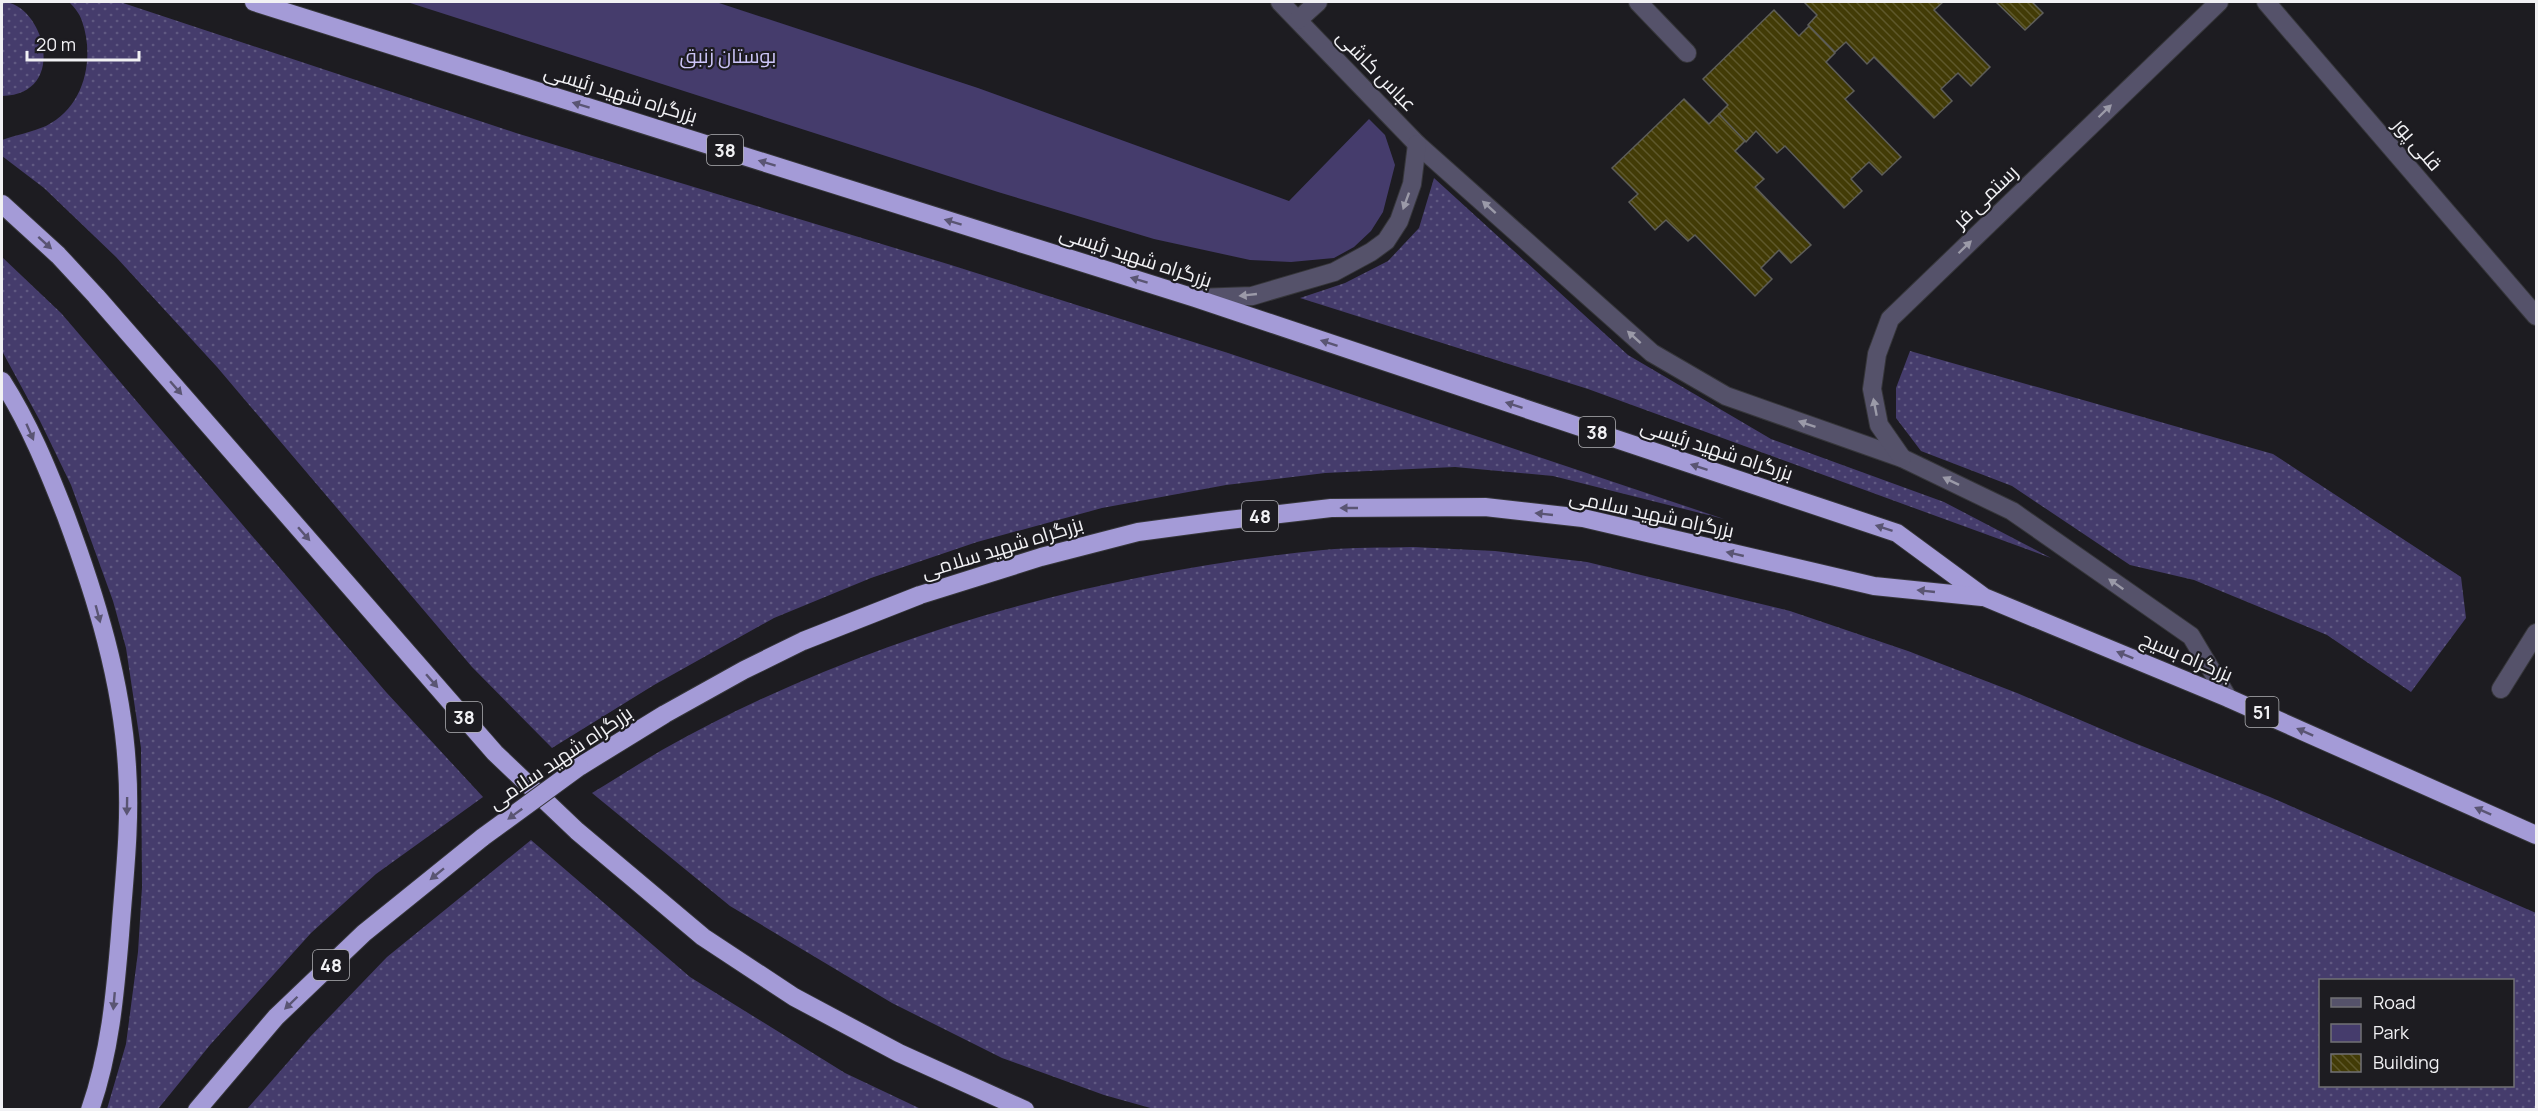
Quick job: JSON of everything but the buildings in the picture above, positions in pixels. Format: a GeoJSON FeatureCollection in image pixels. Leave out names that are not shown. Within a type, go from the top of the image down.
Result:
{"type":"FeatureCollection","features":[{"type":"Feature","properties":{"kind":"highway","name":"بزرگراه شهید رئیسی"},"geometry":{"type":"LineString","coordinates":[[254,2],[1195,298],[1897,533],[1984,597]]}},
{"type":"Feature","properties":{"kind":"highway","name":"38"},"geometry":{"type":"LineString","coordinates":[[2,204],[58,255],[96,296],[495,753],[577,831],[703,937],[794,997],[899,1053],[1025,1110]]}},
{"type":"Feature","properties":{"kind":"highway"},"geometry":{"type":"LineString","coordinates":[[2,381],[19,409],[49,473],[87,572],[115,676],[128,768],[126,860],[113,1011],[105,1060],[90,1110]]}},
{"type":"Feature","properties":{"kind":"highway","name":"بزرگراه شهید سلامی"},"geometry":{"type":"LineString","coordinates":[[197,1110],[276,1017],[364,933],[483,837],[579,767],[665,714],[744,670],[803,641],[920,595],[1041,557],[1138,532],[1331,508],[1485,507],[1583,518],[1874,586],[1984,597]]}},
{"type":"Feature","properties":{"kind":"highway","name":"بزرگراه بسیج"},"geometry":{"type":"LineString","coordinates":[[1984,597],[2228,698],[2536,835]]}},
{"type":"Feature","properties":{"kind":"street","name":"عباس کاشی"},"geometry":{"type":"LineString","coordinates":[[1280,2],[1417,144],[1652,353],[1726,396],[1902,458],[2012,511],[2191,636],[2228,698]]}},
{"type":"Feature","properties":{"kind":"street"},"geometry":{"type":"LineString","coordinates":[[1298,20],[1318,2]]}},
{"type":"Feature","properties":{"kind":"street"},"geometry":{"type":"LineString","coordinates":[[1638,2],[1687,53]]}},
{"type":"Feature","properties":{"kind":"street","name":"رستمی فر"},"geometry":{"type":"LineString","coordinates":[[1902,458],[1879,425],[1872,389],[1877,354],[1890,319],[2219,2]]}},
{"type":"Feature","properties":{"kind":"street","name":"قلی پور"},"geometry":{"type":"LineString","coordinates":[[2265,2],[2536,316]]}},
{"type":"Feature","properties":{"kind":"street"},"geometry":{"type":"LineString","coordinates":[[1195,298],[1252,296],[1334,272],[1371,252],[1386,241],[1399,221],[1412,184],[1417,144]]}},
{"type":"Feature","properties":{"kind":"street"},"geometry":{"type":"LineString","coordinates":[[2502,689],[2536,633]]}},
{"type":"Feature","properties":{"kind":"green space"},"geometry":{"type":"Polygon","coordinates":[[[2,2],[16,6],[29,16],[38,31],[43,48],[43,65],[37,80],[23,91],[2,96],[2,2]]]}},
{"type":"Feature","properties":{"kind":"green space"},"geometry":{"type":"Polygon","coordinates":[[[69,2],[120,2],[516,133],[951,265],[1228,353],[1724,519],[1553,476],[1455,467],[1325,473],[1226,485],[1102,508],[977,542],[871,578],[774,618],[654,685],[552,748],[472,667],[217,367],[116,257],[44,188],[2,156],[2,140],[46,126],[70,107],[78,94],[87,65],[86,35],[81,18],[69,2]]]}},
{"type":"Feature","properties":{"kind":"green space","name":"بوستان زنبق"},"geometry":{"type":"Polygon","coordinates":[[[407,2],[716,2],[978,88],[1289,201],[1369,119],[1385,135],[1395,165],[1383,212],[1371,231],[1354,247],[1334,258],[1291,262],[1250,260],[1154,239],[998,192],[407,2]]]}},
{"type":"Feature","properties":{"kind":"green space"},"geometry":{"type":"Polygon","coordinates":[[[1434,178],[1628,355],[1771,439],[1944,502],[2051,558],[1588,389],[1300,298],[1345,283],[1388,261],[1419,228],[1434,178]]]}},
{"type":"Feature","properties":{"kind":"green space"},"geometry":{"type":"Polygon","coordinates":[[[2,257],[61,313],[386,692],[483,797],[376,874],[311,933],[210,1045],[158,1109],[107,1109],[126,1044],[138,952],[142,887],[141,748],[126,648],[113,601],[71,485],[2,351],[2,257]]]}},
{"type":"Feature","properties":{"kind":"green space"},"geometry":{"type":"Polygon","coordinates":[[[1910,351],[2273,454],[2461,577],[2466,618],[2411,692],[2327,635],[2194,580],[2130,565],[2012,486],[1921,451],[1896,418],[1896,388],[1910,351]]]}},
{"type":"Feature","properties":{"kind":"green space"},"geometry":{"type":"Polygon","coordinates":[[[1413,547],[1495,551],[1587,562],[1790,611],[1908,651],[2017,693],[2270,797],[2536,913],[2536,1109],[1154,1109],[1104,1095],[1002,1058],[892,1003],[730,906],[592,793],[662,750],[738,710],[817,675],[899,643],[982,616],[1067,593],[1152,575],[1238,560],[1357,548],[1413,547]]]}},
{"type":"Feature","properties":{"kind":"green space"},"geometry":{"type":"Polygon","coordinates":[[[531,840],[690,977],[845,1073],[921,1109],[247,1109],[310,1037],[387,957],[531,840]]]}}]}
